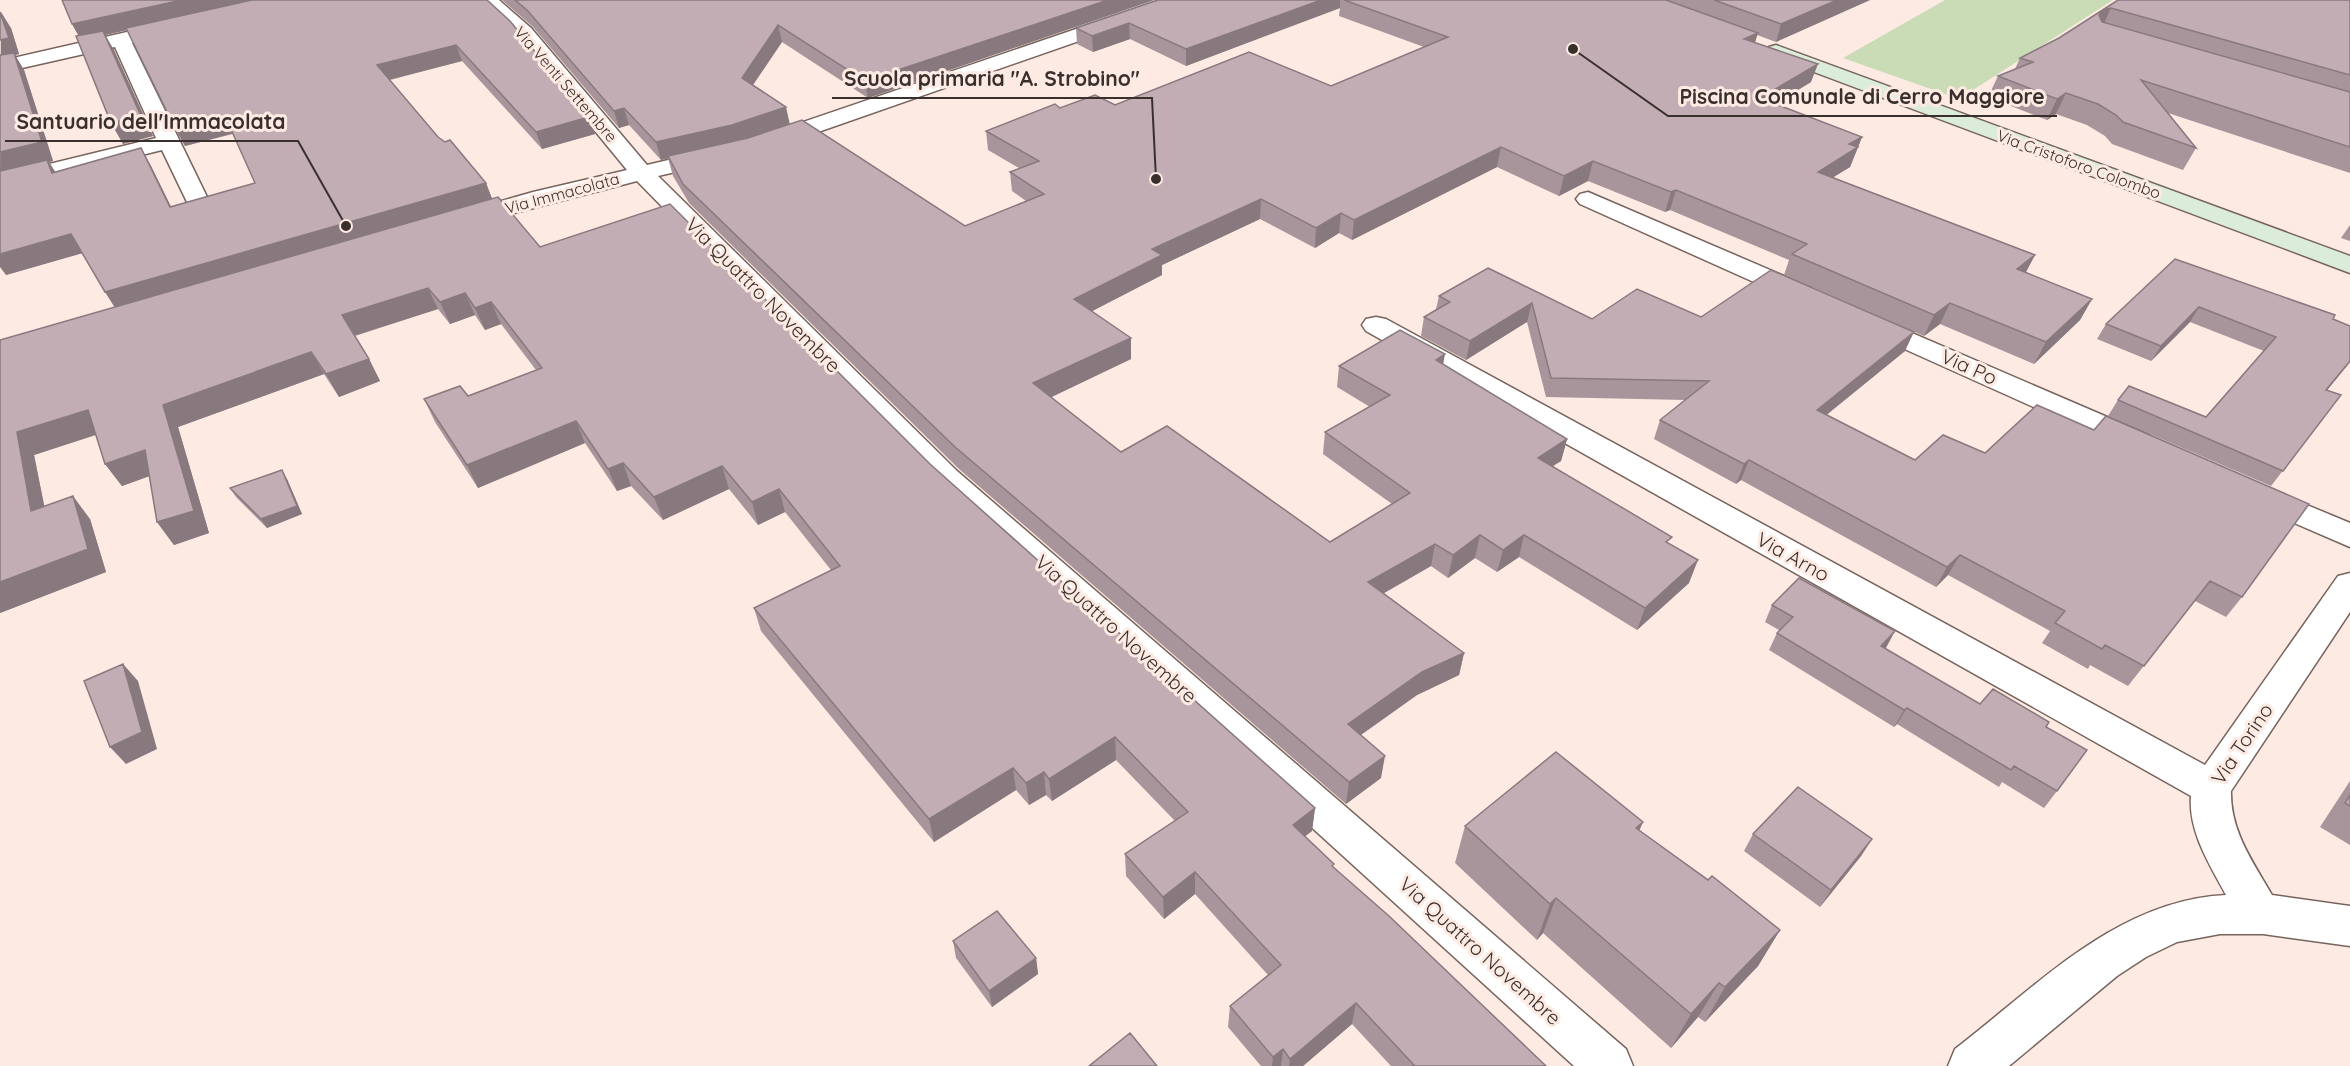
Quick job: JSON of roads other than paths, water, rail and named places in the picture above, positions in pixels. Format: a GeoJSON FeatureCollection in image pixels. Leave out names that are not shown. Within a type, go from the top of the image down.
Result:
{"type":"FeatureCollection","features":[{"type":"Feature","properties":{"kind":"street","name":"Via Venti Settembre"},"geometry":{"type":"LineString","coordinates":[[488,0],[524,32],[641,172]]}},
{"type":"Feature","properties":{"kind":"street"},"geometry":{"type":"LineString","coordinates":[[1132,0],[1151,10]]}},
{"type":"Feature","properties":{"kind":"street"},"geometry":{"type":"LineString","coordinates":[[755,146],[1179,0]]}},
{"type":"Feature","properties":{"kind":"street"},"geometry":{"type":"LineString","coordinates":[[0,67],[190,24]]}},
{"type":"Feature","properties":{"kind":"street"},"geometry":{"type":"LineString","coordinates":[[121,39],[195,197]]}},
{"type":"Feature","properties":{"kind":"street","name":"Via Cristoforo Colombo"},"geometry":{"type":"LineString","coordinates":[[1751,42],[2350,265]]}},
{"type":"Feature","properties":{"kind":"street"},"geometry":{"type":"LineString","coordinates":[[0,183],[170,142]]}},
{"type":"Feature","properties":{"kind":"street","name":"Via Immacolata"},"geometry":{"type":"LineString","coordinates":[[438,227],[541,197],[641,172],[733,153]]}},
{"type":"Feature","properties":{"kind":"street","name":"Via Quattro Novembre"},"geometry":{"type":"LineString","coordinates":[[641,172],[946,478],[1609,1066]]}},
{"type":"Feature","properties":{"kind":"street","name":"Via Po"},"geometry":{"type":"LineString","coordinates":[[1588,199],[2165,454]]}},
{"type":"Feature","properties":{"kind":"street","name":"Via Arno"},"geometry":{"type":"LineString","coordinates":[[1376,325],[2211,788]]}},
{"type":"Feature","properties":{"kind":"street"},"geometry":{"type":"LineString","coordinates":[[2230,483],[2350,536]]}},
{"type":"Feature","properties":{"kind":"street","name":"Via Torino"},"geometry":{"type":"LineString","coordinates":[[2259,914],[2211,823],[2208,804],[2211,788],[2350,585]]}},
{"type":"Feature","properties":{"kind":"street"},"geometry":{"type":"LineString","coordinates":[[1972,1066],[2112,953],[2142,935],[2176,922],[2216,915],[2259,914],[2305,917],[2350,926]]}},
{"type":"Feature","properties":{"kind":"place","name":"Piscina Comunale di Cerro Maggiore"},"geometry":{"type":"Point","coordinates":[1573,49]}},
{"type":"Feature","properties":{"kind":"place","name":"Scuola primaria \"A. Strobino\""},"geometry":{"type":"Point","coordinates":[1156,179]}},
{"type":"Feature","properties":{"kind":"place","name":"Santuario dell'Immacolata"},"geometry":{"type":"Point","coordinates":[346,226]}}]}
